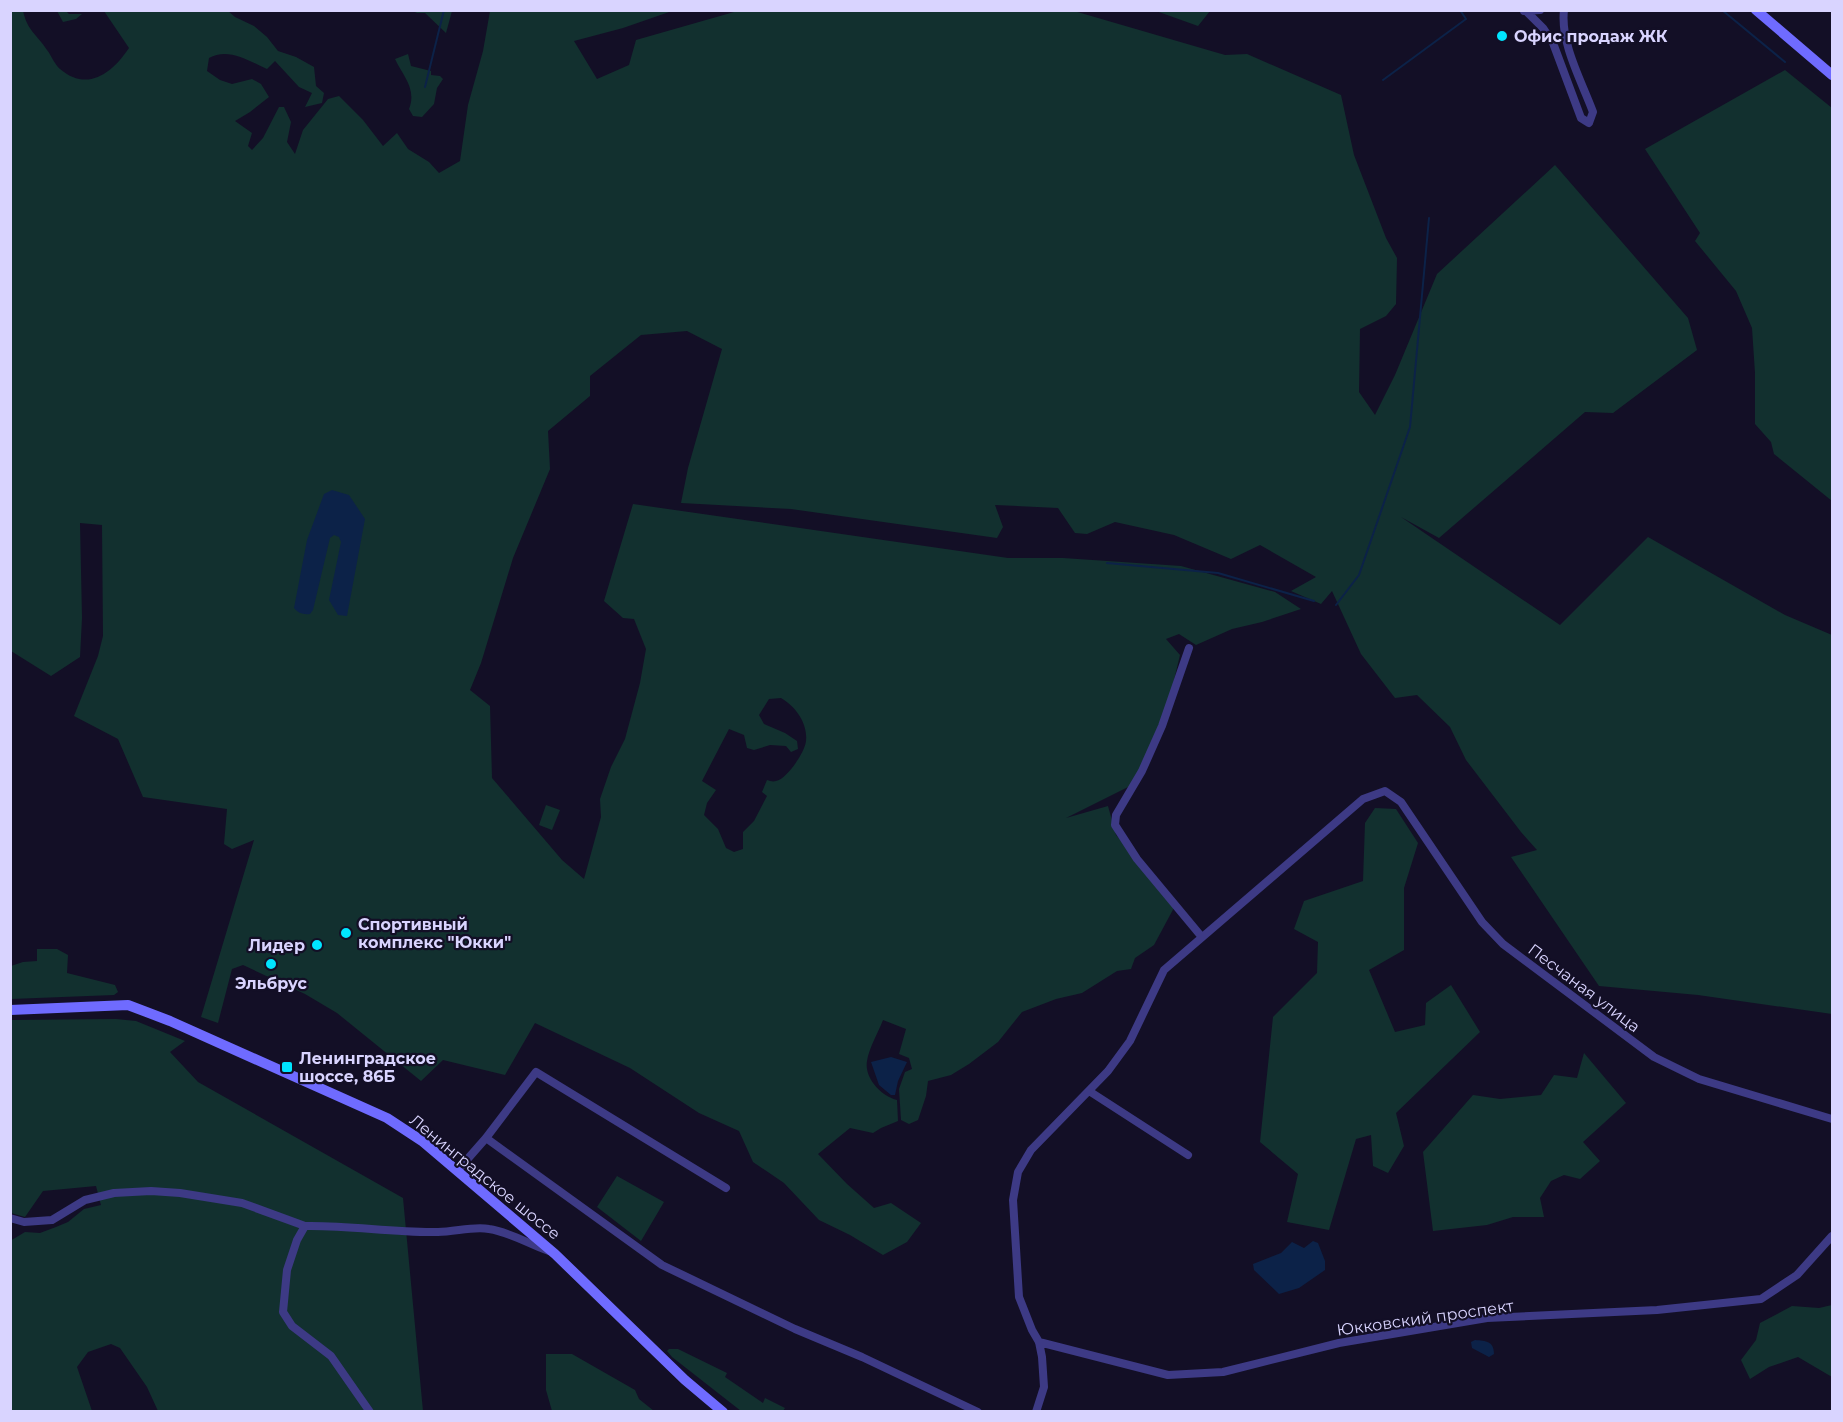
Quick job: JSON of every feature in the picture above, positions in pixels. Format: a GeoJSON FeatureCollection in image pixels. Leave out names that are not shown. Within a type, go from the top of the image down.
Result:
{"type":"FeatureCollection","features":[{"type":"Feature","properties":{"kind":"main road"},"geometry":{"type":"LineString","coordinates":[[1756,10],[1833,75]]}},
{"type":"Feature","properties":{"kind":"main road","name":"Ленинградское шоссе"},"geometry":{"type":"LineString","coordinates":[[10,1010],[128,1005],[170,1021],[387,1118],[422,1141],[555,1254],[685,1380],[723,1412]]}},
{"type":"Feature","properties":{"kind":"street"},"geometry":{"type":"LineString","coordinates":[[1524,11],[1540,10]]}},
{"type":"Feature","properties":{"kind":"street"},"geometry":{"type":"LineString","coordinates":[[1524,11],[1543,28],[1553,43],[1581,118],[1589,123],[1593,112],[1565,38],[1564,10]]}},
{"type":"Feature","properties":{"kind":"street"},"geometry":{"type":"LineString","coordinates":[[1036,1412],[1044,1387],[1042,1357],[1039,1341],[1032,1330],[1019,1297],[1013,1200],[1018,1172],[1031,1150],[1108,1071],[1130,1041],[1164,970],[1201,936],[1137,860],[1115,825],[1116,815],[1142,771],[1162,726],[1189,648]]}},
{"type":"Feature","properties":{"kind":"street","name":"Песчаная улица"},"geometry":{"type":"LineString","coordinates":[[1201,936],[1363,799],[1385,791],[1401,802],[1482,922],[1503,944],[1654,1057],[1699,1078],[1833,1119]]}},
{"type":"Feature","properties":{"kind":"street"},"geometry":{"type":"LineString","coordinates":[[457,1171],[486,1138],[536,1072],[726,1188]]}},
{"type":"Feature","properties":{"kind":"street"},"geometry":{"type":"LineString","coordinates":[[1089,1091],[1188,1155]]}},
{"type":"Feature","properties":{"kind":"street"},"geometry":{"type":"LineString","coordinates":[[486,1138],[662,1265],[795,1329],[862,1357],[978,1412]]}},
{"type":"Feature","properties":{"kind":"street"},"geometry":{"type":"LineString","coordinates":[[10,1218],[24,1222],[52,1220],[85,1200],[114,1193],[180,1192],[242,1203],[305,1226],[338,1225],[394,1232],[439,1232],[486,1228],[512,1235],[555,1254]]}},
{"type":"Feature","properties":{"kind":"street"},"geometry":{"type":"LineString","coordinates":[[305,1226],[297,1240],[287,1270],[283,1312],[292,1326],[331,1356],[370,1412]]}},
{"type":"Feature","properties":{"kind":"street","name":"Юкковский проспект"},"geometry":{"type":"LineString","coordinates":[[1039,1341],[1168,1375],[1223,1372],[1339,1343],[1487,1318],[1657,1310],[1761,1299],[1797,1275],[1833,1236]]}},
{"type":"Feature","properties":{"kind":"green space"},"geometry":{"type":"Polygon","coordinates":[[[741,10],[1074,11],[1225,55],[1247,54],[1341,95],[1354,155],[1386,238],[1397,258],[1396,304],[1386,316],[1360,329],[1359,392],[1375,415],[1395,375],[1437,274],[1555,165],[1688,318],[1697,350],[1613,413],[1585,412],[1439,538],[1401,517],[1560,625],[1648,537],[1785,615],[1832,635],[1832,1014],[1698,995],[1599,986],[1511,857],[1537,850],[1466,760],[1450,727],[1417,695],[1395,698],[1361,654],[1332,591],[1321,604],[1291,591],[1316,577],[1260,545],[1231,559],[1174,535],[1115,522],[1087,534],[1075,533],[1058,508],[995,505],[1003,527],[997,538],[791,509],[681,503],[688,468],[722,349],[687,331],[641,335],[590,376],[590,396],[548,431],[550,469],[513,558],[481,663],[470,690],[490,706],[492,778],[562,860],[584,879],[601,817],[600,799],[611,767],[625,739],[640,683],[646,649],[634,619],[623,618],[604,601],[633,504],[1008,558],[1063,558],[1181,566],[1275,592],[1301,609],[1232,629],[1196,645],[1179,634],[1166,639],[1180,655],[1168,705],[1132,785],[1066,818],[1108,806],[1116,835],[1176,904],[1154,945],[1135,958],[1131,969],[1117,971],[1082,993],[1056,999],[1022,1012],[998,1042],[969,1064],[951,1075],[928,1081],[918,1120],[909,1124],[901,1120],[899,1089],[905,1072],[912,1069],[909,1058],[899,1054],[906,1029],[883,1020],[867,1061],[868,1074],[885,1095],[897,1100],[898,1121],[873,1133],[850,1128],[818,1154],[874,1208],[891,1203],[921,1223],[907,1242],[883,1255],[819,1220],[784,1183],[753,1162],[739,1131],[699,1113],[630,1068],[535,1023],[505,1075],[443,1060],[421,1081],[337,1013],[305,994],[243,965],[232,969],[218,1023],[201,1017],[254,840],[232,849],[224,844],[227,809],[143,797],[118,739],[74,716],[98,656],[103,636],[102,525],[80,523],[82,618],[80,657],[51,676],[11,651],[10,11],[23,11],[30,28],[60,69],[70,76],[90,79],[108,72],[129,48],[104,11],[228,11],[254,26],[278,51],[296,57],[314,67],[316,86],[324,93],[322,103],[305,107],[312,93],[299,87],[275,61],[267,69],[231,55],[216,55],[209,58],[207,71],[220,80],[232,84],[252,79],[261,84],[269,97],[235,121],[252,133],[248,146],[252,150],[263,138],[279,107],[284,107],[291,122],[287,142],[295,154],[303,130],[328,99],[339,96],[363,120],[383,146],[397,133],[408,149],[429,162],[439,173],[460,161],[468,105],[483,51],[490,11],[672,11],[623,28],[574,41],[597,79],[629,65],[636,40],[741,10]],[[781,698],[769,699],[759,715],[764,724],[797,741],[798,749],[791,752],[786,746],[770,745],[754,750],[747,748],[744,735],[729,729],[702,781],[716,790],[707,803],[704,815],[718,829],[726,848],[734,852],[743,849],[743,832],[754,821],[767,796],[762,792],[767,780],[775,781],[785,775],[795,764],[805,746],[806,734],[803,722],[796,710],[781,698]]]}},
{"type":"Feature","properties":{"kind":"green space"},"geometry":{"type":"Polygon","coordinates":[[[57,11],[82,14],[76,19],[63,22],[57,11]]]}},
{"type":"Feature","properties":{"kind":"green space"},"geometry":{"type":"Polygon","coordinates":[[[413,11],[452,11],[446,33],[425,13],[413,11]]]}},
{"type":"Feature","properties":{"kind":"green space"},"geometry":{"type":"Polygon","coordinates":[[[1156,11],[1210,11],[1198,26],[1156,11]]]}},
{"type":"Feature","properties":{"kind":"green space"},"geometry":{"type":"Polygon","coordinates":[[[408,54],[411,66],[431,71],[431,75],[440,76],[443,79],[437,88],[434,104],[422,117],[413,116],[409,109],[410,89],[395,59],[408,54]]]}},
{"type":"Feature","properties":{"kind":"green space"},"geometry":{"type":"Polygon","coordinates":[[[1785,70],[1832,108],[1832,501],[1774,454],[1771,442],[1755,424],[1752,328],[1736,291],[1695,241],[1700,233],[1645,149],[1785,70]]]}},
{"type":"Feature","properties":{"kind":"green space"},"geometry":{"type":"Polygon","coordinates":[[[546,805],[560,810],[552,830],[539,825],[546,805]]]}},
{"type":"Feature","properties":{"kind":"green space"},"geometry":{"type":"Polygon","coordinates":[[[1375,808],[1396,809],[1418,843],[1404,888],[1404,950],[1369,970],[1395,1032],[1425,1025],[1426,1003],[1451,985],[1480,1032],[1396,1113],[1404,1146],[1388,1173],[1373,1166],[1371,1135],[1356,1139],[1329,1230],[1287,1222],[1298,1174],[1260,1142],[1273,1017],[1317,973],[1318,942],[1294,929],[1304,901],[1363,881],[1365,823],[1375,808]]]}},
{"type":"Feature","properties":{"kind":"green space"},"geometry":{"type":"Polygon","coordinates":[[[37,949],[57,949],[68,955],[67,973],[115,985],[118,992],[114,995],[11,999],[11,966],[37,961],[37,949]]]}},
{"type":"Feature","properties":{"kind":"green space"},"geometry":{"type":"Polygon","coordinates":[[[116,1019],[136,1021],[185,1041],[170,1052],[198,1082],[403,1198],[423,1411],[158,1411],[147,1387],[120,1348],[111,1344],[88,1352],[77,1367],[92,1411],[11,1411],[10,1241],[25,1232],[40,1233],[56,1227],[68,1222],[84,1209],[101,1205],[96,1186],[43,1191],[25,1217],[11,1213],[11,1020],[116,1019]]]}},
{"type":"Feature","properties":{"kind":"green space"},"geometry":{"type":"Polygon","coordinates":[[[1584,1053],[1626,1103],[1583,1142],[1600,1161],[1580,1179],[1564,1175],[1551,1181],[1540,1198],[1544,1217],[1513,1217],[1487,1225],[1433,1231],[1423,1152],[1473,1095],[1500,1099],[1541,1095],[1554,1075],[1577,1078],[1584,1053]]]}},
{"type":"Feature","properties":{"kind":"green space"},"geometry":{"type":"Polygon","coordinates":[[[617,1176],[664,1202],[641,1241],[597,1207],[617,1176]]]}},
{"type":"Feature","properties":{"kind":"green space"},"geometry":{"type":"Polygon","coordinates":[[[1832,1305],[1832,1377],[1798,1357],[1769,1367],[1750,1379],[1741,1360],[1756,1340],[1760,1323],[1792,1306],[1819,1308],[1832,1305]]]}},
{"type":"Feature","properties":{"kind":"green space"},"geometry":{"type":"Polygon","coordinates":[[[678,1349],[727,1373],[725,1377],[763,1403],[765,1398],[785,1408],[783,1411],[741,1411],[672,1357],[667,1351],[678,1349]]]}},
{"type":"Feature","properties":{"kind":"green space"},"geometry":{"type":"Polygon","coordinates":[[[546,1354],[572,1354],[635,1390],[639,1399],[654,1411],[552,1411],[546,1390],[546,1354]]]}},
{"type":"Feature","properties":{"kind":"water"},"geometry":{"type":"Polygon","coordinates":[[[332,490],[349,495],[365,519],[347,616],[338,615],[329,600],[341,542],[339,537],[334,535],[330,538],[313,610],[310,614],[303,614],[294,608],[307,540],[324,494],[332,490]]]}},
{"type":"Feature","properties":{"kind":"water"},"geometry":{"type":"Polygon","coordinates":[[[891,1057],[907,1062],[898,1081],[895,1095],[891,1095],[879,1085],[871,1062],[891,1057]]]}},
{"type":"Feature","properties":{"kind":"water"},"geometry":{"type":"Polygon","coordinates":[[[1313,1241],[1318,1243],[1325,1261],[1325,1270],[1299,1288],[1279,1294],[1254,1270],[1253,1264],[1281,1253],[1292,1242],[1304,1248],[1313,1241]]]}},
{"type":"Feature","properties":{"kind":"water"},"geometry":{"type":"Polygon","coordinates":[[[1475,1340],[1491,1344],[1494,1354],[1489,1357],[1472,1348],[1471,1342],[1475,1340]]]}},
{"type":"Feature","properties":{"kind":"waterway"},"geometry":{"type":"LineString","coordinates":[[425,87],[444,10]]}},
{"type":"Feature","properties":{"kind":"waterway"},"geometry":{"type":"LineString","coordinates":[[1383,80],[1466,19],[1460,10]]}},
{"type":"Feature","properties":{"kind":"waterway"},"geometry":{"type":"LineString","coordinates":[[1722,10],[1785,62]]}},
{"type":"Feature","properties":{"kind":"waterway"},"geometry":{"type":"LineString","coordinates":[[1336,605],[1359,575],[1410,427],[1429,218]]}},
{"type":"Feature","properties":{"kind":"waterway"},"geometry":{"type":"LineString","coordinates":[[1107,563],[1218,573],[1314,601]]}},
{"type":"Feature","properties":{"kind":"place","name":"Офис продаж ЖК"},"geometry":{"type":"Point","coordinates":[1502,36]}},
{"type":"Feature","properties":{"kind":"place","name":"Спортивный комплекс \"Юкки\""},"geometry":{"type":"Point","coordinates":[346,933]}},
{"type":"Feature","properties":{"kind":"place","name":"Лидер"},"geometry":{"type":"Point","coordinates":[317,945]}},
{"type":"Feature","properties":{"kind":"place","name":"Эльбрус"},"geometry":{"type":"Point","coordinates":[271,964]}},
{"type":"Feature","properties":{"kind":"place","name":"Ленинградское шоссе, 86Б"},"geometry":{"type":"Point","coordinates":[287,1067]}}]}
